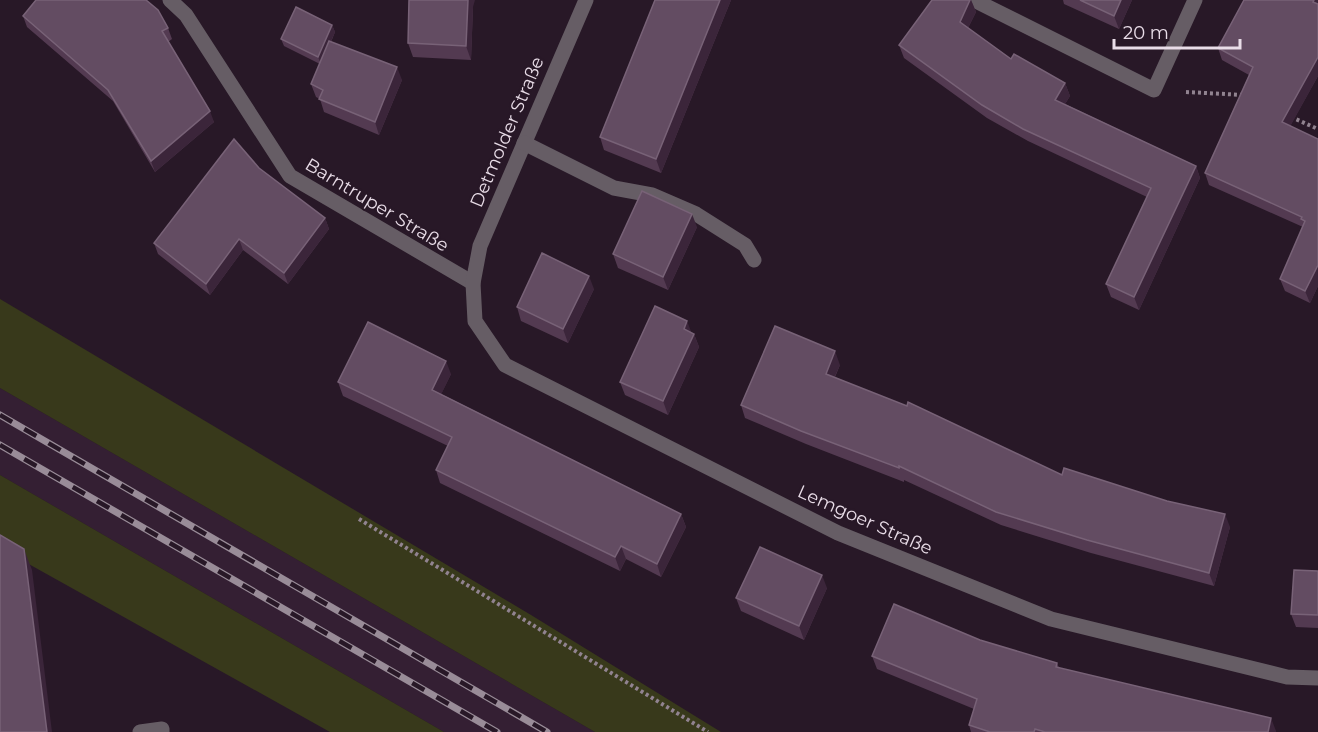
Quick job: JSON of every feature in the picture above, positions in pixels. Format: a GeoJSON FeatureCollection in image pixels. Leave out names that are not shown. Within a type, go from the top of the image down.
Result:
{"type":"FeatureCollection","features":[{"type":"Feature","properties":{"kind":"street","name":"Barntruper Straße"},"geometry":{"type":"LineString","coordinates":[[170,0],[186,15],[290,176],[473,283]]}},
{"type":"Feature","properties":{"kind":"street","name":"Detmolder Straße"},"geometry":{"type":"LineString","coordinates":[[473,283],[480,246],[586,0]]}},
{"type":"Feature","properties":{"kind":"street"},"geometry":{"type":"LineString","coordinates":[[974,0],[1154,90],[1195,0]]}},
{"type":"Feature","properties":{"kind":"street"},"geometry":{"type":"LineString","coordinates":[[524,143],[614,188],[652,195],[696,214],[745,245],[754,260]]}},
{"type":"Feature","properties":{"kind":"street","name":"Lemgoer Straße"},"geometry":{"type":"LineString","coordinates":[[473,283],[475,321],[505,365],[838,532],[1051,619],[1287,677],[1318,678]]}},
{"type":"Feature","properties":{"kind":"street"},"geometry":{"type":"LineString","coordinates":[[140,732],[162,729],[162,732]]}},
{"type":"Feature","properties":{"kind":"path"},"geometry":{"type":"LineString","coordinates":[[1154,90],[1243,94],[1253,99]]}},
{"type":"Feature","properties":{"kind":"path"},"geometry":{"type":"LineString","coordinates":[[1286,114],[1318,129]]}},
{"type":"Feature","properties":{"kind":"path"},"geometry":{"type":"LineString","coordinates":[[359,519],[708,732]]}},
{"type":"Feature","properties":{"kind":"shaded area"},"geometry":{"type":"Polygon","coordinates":[[[0,388],[595,732],[444,732],[0,475],[0,388]]]}},
{"type":"Feature","properties":{"kind":"green space"},"geometry":{"type":"Polygon","coordinates":[[[0,299],[531,615],[721,732],[595,732],[0,388],[0,299]]]}},
{"type":"Feature","properties":{"kind":"green space"},"geometry":{"type":"Polygon","coordinates":[[[0,475],[444,732],[330,732],[0,548],[0,475]]]}},
{"type":"Feature","properties":{"kind":"building"},"geometry":{"type":"Polygon","coordinates":[[[36,0],[146,0],[158,10],[168,28],[162,31],[210,111],[151,161],[108,90],[23,16],[36,0]]]}},
{"type":"Feature","properties":{"kind":"building"},"geometry":{"type":"Polygon","coordinates":[[[409,0],[468,0],[466,46],[408,43],[409,0]]]}},
{"type":"Feature","properties":{"kind":"building"},"geometry":{"type":"Polygon","coordinates":[[[655,0],[720,0],[656,159],[600,137],[655,0]]]}},
{"type":"Feature","properties":{"kind":"building"},"geometry":{"type":"Polygon","coordinates":[[[932,0],[970,0],[960,22],[1011,59],[1014,54],[1065,83],[1055,100],[1196,166],[1134,297],[1106,284],[1151,188],[1023,129],[982,105],[899,45],[932,0]]]}},
{"type":"Feature","properties":{"kind":"building"},"geometry":{"type":"Polygon","coordinates":[[[1080,0],[1121,0],[1114,16],[1080,0]]]}},
{"type":"Feature","properties":{"kind":"building"},"geometry":{"type":"Polygon","coordinates":[[[1244,0],[1314,0],[1313,2],[1318,4],[1318,57],[1282,122],[1318,139],[1318,265],[1305,291],[1280,279],[1305,221],[1301,219],[1302,217],[1205,173],[1253,67],[1218,48],[1244,0]]]}},
{"type":"Feature","properties":{"kind":"building"},"geometry":{"type":"Polygon","coordinates":[[[296,7],[332,25],[318,57],[281,39],[296,7]]]}},
{"type":"Feature","properties":{"kind":"building"},"geometry":{"type":"Polygon","coordinates":[[[329,41],[397,67],[375,122],[319,99],[323,90],[311,84],[329,41]]]}},
{"type":"Feature","properties":{"kind":"building"},"geometry":{"type":"Polygon","coordinates":[[[234,139],[259,168],[325,218],[284,273],[239,239],[206,284],[154,243],[234,139]]]}},
{"type":"Feature","properties":{"kind":"building"},"geometry":{"type":"Polygon","coordinates":[[[642,191],[692,214],[663,277],[613,254],[642,191]]]}},
{"type":"Feature","properties":{"kind":"building"},"geometry":{"type":"Polygon","coordinates":[[[542,253],[589,276],[563,329],[517,307],[542,253]]]}},
{"type":"Feature","properties":{"kind":"building"},"geometry":{"type":"Polygon","coordinates":[[[655,306],[687,321],[684,329],[694,334],[663,401],[620,382],[655,306]]]}},
{"type":"Feature","properties":{"kind":"building"},"geometry":{"type":"Polygon","coordinates":[[[368,322],[446,361],[432,390],[681,514],[657,564],[621,546],[615,557],[436,470],[452,437],[338,382],[368,322]]]}},
{"type":"Feature","properties":{"kind":"building"},"geometry":{"type":"Polygon","coordinates":[[[775,326],[835,351],[826,374],[907,406],[908,402],[1062,475],[1064,468],[1167,501],[1225,514],[1209,573],[1087,540],[996,512],[899,466],[899,468],[801,431],[741,405],[775,326]]]}},
{"type":"Feature","properties":{"kind":"building"},"geometry":{"type":"Polygon","coordinates":[[[0,535],[24,549],[47,732],[0,732],[0,535]]]}},
{"type":"Feature","properties":{"kind":"building"},"geometry":{"type":"Polygon","coordinates":[[[760,547],[822,575],[799,626],[736,598],[760,547]]]}},
{"type":"Feature","properties":{"kind":"building"},"geometry":{"type":"Polygon","coordinates":[[[1294,570],[1318,571],[1318,615],[1291,614],[1294,570]]]}},
{"type":"Feature","properties":{"kind":"building"},"geometry":{"type":"Polygon","coordinates":[[[894,604],[980,640],[1057,663],[1056,667],[1271,718],[1268,732],[1045,732],[1035,729],[1034,732],[990,732],[969,725],[977,699],[872,656],[894,604]]]}},
{"type":"Feature","properties":{"kind":"railway"},"geometry":{"type":"LineString","coordinates":[[0,415],[547,732]]}},
{"type":"Feature","properties":{"kind":"railway"},"geometry":{"type":"LineString","coordinates":[[0,445],[497,732]]}}]}
